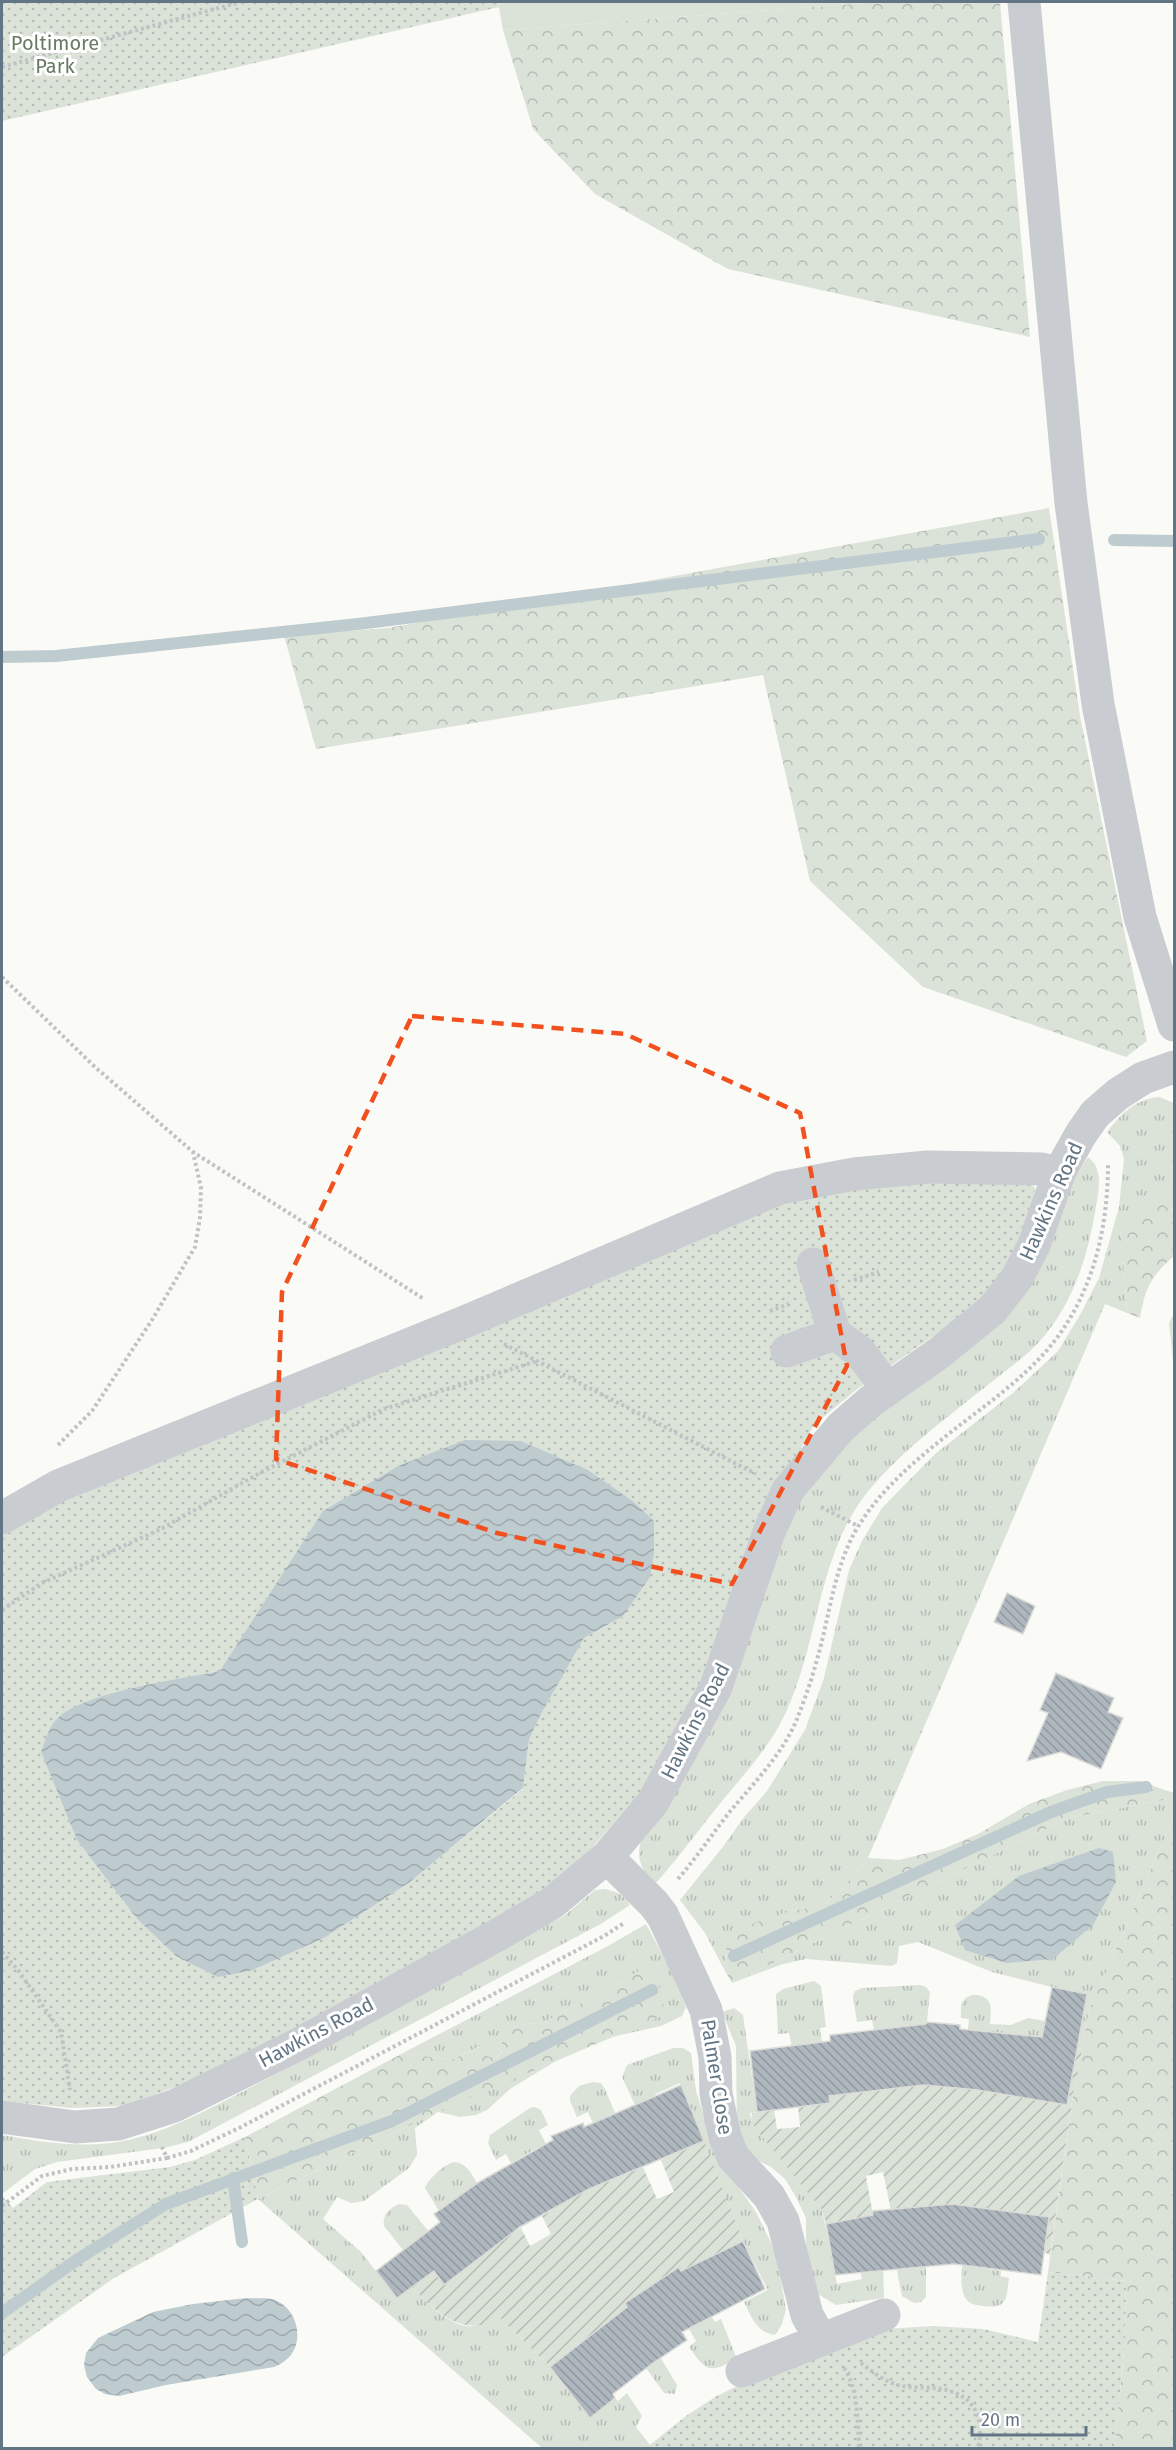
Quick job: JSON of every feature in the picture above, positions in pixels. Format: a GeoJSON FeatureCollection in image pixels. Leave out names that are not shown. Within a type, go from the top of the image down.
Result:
{"type":"FeatureCollection","features":[{"type":"Feature","properties":{"kind":"street"},"geometry":{"type":"LineString","coordinates":[[1024,2],[1071,503],[1098,704],[1140,917],[1174,1025]]}},
{"type":"Feature","properties":{"kind":"street","name":"Hawkins Road"},"geometry":{"type":"LineString","coordinates":[[2,2117],[75,2127],[118,2124],[174,2106],[299,2044],[501,1933],[552,1903],[607,1857],[653,1802],[711,1696],[734,1638],[769,1532],[788,1490],[841,1427],[993,1310],[1017,1278],[1034,1245],[1059,1173],[1080,1134],[1095,1114],[1118,1094],[1143,1078],[1174,1067]]}},
{"type":"Feature","properties":{"kind":"street"},"geometry":{"type":"LineString","coordinates":[[2,1518],[58,1486],[462,1323],[780,1188],[854,1174],[928,1167],[1042,1169],[1059,1173]]}},
{"type":"Feature","properties":{"kind":"street"},"geometry":{"type":"LineString","coordinates":[[813,1264],[835,1334],[859,1351],[888,1389]]}},
{"type":"Feature","properties":{"kind":"street"},"geometry":{"type":"LineString","coordinates":[[787,1351],[835,1334]]}},
{"type":"Feature","properties":{"kind":"street","name":"Palmer Close"},"geometry":{"type":"LineString","coordinates":[[607,1857],[663,1916],[706,2010],[715,2057],[716,2094],[725,2137],[733,2157],[770,2196],[783,2220],[807,2315],[821,2340]]}},
{"type":"Feature","properties":{"kind":"street"},"geometry":{"type":"LineString","coordinates":[[742,2371],[884,2315]]}},
{"type":"Feature","properties":{"kind":"path"},"geometry":{"type":"LineString","coordinates":[[2,67],[240,2]]}},
{"type":"Feature","properties":{"kind":"path"},"geometry":{"type":"LineString","coordinates":[[2,977],[95,1067],[193,1152],[462,1323],[858,1526]]}},
{"type":"Feature","properties":{"kind":"path"},"geometry":{"type":"LineString","coordinates":[[56,1448],[92,1411],[152,1320],[195,1247],[200,1218],[201,1188],[193,1152]]}},
{"type":"Feature","properties":{"kind":"path"},"geometry":{"type":"LineString","coordinates":[[2,1610],[42,1583],[161,1529],[258,1474],[384,1409],[537,1361]]}},
{"type":"Feature","properties":{"kind":"path"},"geometry":{"type":"LineString","coordinates":[[2,1952],[18,1970],[61,2032],[75,2127]]}},
{"type":"Feature","properties":{"kind":"path"},"geometry":{"type":"LineString","coordinates":[[2,2206],[42,2175],[72,2169],[110,2167],[166,2158],[150,2115]]}},
{"type":"Feature","properties":{"kind":"path"},"geometry":{"type":"LineString","coordinates":[[821,2340],[832,2354],[857,2361],[884,2379],[900,2386],[936,2388],[956,2392],[970,2402],[978,2414],[981,2432],[978,2448]]}},
{"type":"Feature","properties":{"kind":"path"},"geometry":{"type":"LineString","coordinates":[[847,2371],[858,2421],[859,2448]]}},
{"type":"Feature","properties":{"kind":"highlighted area"},"geometry":{"type":"Polygon","coordinates":[[[412,1016],[625,1034],[800,1113],[847,1366],[732,1584],[497,1533],[276,1459],[282,1292],[412,1016]]]}},
{"type":"Feature","properties":{"kind":"green space","name":"Poltimore Park"},"geometry":{"type":"Polygon","coordinates":[[[2,2],[498,2],[499,7],[2,121],[2,2]]]}},
{"type":"Feature","properties":{"kind":"green space"},"geometry":{"type":"Polygon","coordinates":[[[498,2],[879,2],[503,30],[498,2]]]}},
{"type":"Feature","properties":{"kind":"green space"},"geometry":{"type":"Polygon","coordinates":[[[879,2],[1000,2],[1030,337],[728,269],[595,194],[533,129],[503,30],[879,2]]]}},
{"type":"Feature","properties":{"kind":"green space"},"geometry":{"type":"Polygon","coordinates":[[[1049,508],[1080,716],[1147,1041],[1126,1057],[923,987],[810,881],[763,675],[316,749],[284,636],[388,628],[1049,508]]]}},
{"type":"Feature","properties":{"kind":"green space"},"geometry":{"type":"Polygon","coordinates":[[[1159,1097],[1174,1103],[1174,1211],[1173,1209],[1140,1218],[1121,1230],[1127,1313],[1105,1304],[868,1858],[849,1885],[820,1906],[790,1911],[726,1949],[725,1971],[705,1933],[680,1900],[767,1791],[805,1730],[824,1678],[849,1570],[862,1541],[882,1508],[935,1454],[1013,1393],[1058,1351],[1080,1315],[1099,1278],[1119,1207],[1124,1159],[1120,1146],[1107,1132],[1130,1108],[1150,1098],[1159,1097]]]}},
{"type":"Feature","properties":{"kind":"green space"},"geometry":{"type":"Polygon","coordinates":[[[1088,1157],[1097,1168],[1099,1190],[1088,1248],[1076,1282],[1060,1314],[1033,1349],[916,1443],[876,1482],[857,1507],[842,1534],[831,1563],[807,1653],[779,1726],[753,1764],[654,1885],[640,1862],[639,1851],[642,1837],[799,1493],[835,1448],[1070,1185],[1088,1157]]]}},
{"type":"Feature","properties":{"kind":"green space"},"geometry":{"type":"Polygon","coordinates":[[[1023,1178],[1035,1188],[1031,1214],[1008,1270],[982,1302],[856,1390],[814,1425],[757,1525],[737,1574],[722,1632],[702,1683],[677,1733],[638,1795],[592,1848],[544,1895],[216,2072],[124,2106],[72,2108],[2,2101],[2,1533],[66,1497],[783,1199],[860,1185],[1023,1178]],[[623,1616],[220,1671],[140,1687],[41,1752],[77,1840],[137,1919],[176,1956],[253,1970],[324,1938],[410,1882],[523,1789],[529,1740],[584,1638],[623,1616]]]}},
{"type":"Feature","properties":{"kind":"green space"},"geometry":{"type":"Polygon","coordinates":[[[1159,1203],[1174,1211],[1174,1256],[1150,1283],[1140,1318],[1127,1313],[1121,1230],[1159,1203]]]}},
{"type":"Feature","properties":{"kind":"green space"},"geometry":{"type":"Polygon","coordinates":[[[1174,1313],[1174,1369],[1169,1323],[1174,1313]]]}},
{"type":"Feature","properties":{"kind":"green space"},"geometry":{"type":"Polygon","coordinates":[[[1103,1781],[1139,1781],[1174,1793],[1174,1798],[1068,1818],[732,1983],[725,1971],[726,1949],[743,1927],[790,1911],[820,1906],[849,1885],[868,1858],[899,1860],[943,1849],[978,1834],[1029,1804],[1067,1790],[1103,1781]]]}},
{"type":"Feature","properties":{"kind":"green space"},"geometry":{"type":"Polygon","coordinates":[[[1174,1798],[1174,1816],[1089,2011],[1082,2049],[968,2030],[969,2019],[961,2018],[962,2005],[963,2001],[971,1995],[986,1998],[990,2004],[990,2024],[1011,2025],[1028,2018],[1080,2027],[1052,1987],[992,1972],[918,1942],[899,1946],[897,1963],[892,1966],[806,1959],[783,1964],[732,1983],[1068,1818],[1174,1798]]]}},
{"type":"Feature","properties":{"kind":"green space"},"geometry":{"type":"Polygon","coordinates":[[[1174,1816],[1174,2448],[1114,2448],[1125,2342],[1126,2281],[1048,2272],[1073,2095],[1089,2011],[1174,1816]]]}},
{"type":"Feature","properties":{"kind":"green space"},"geometry":{"type":"Polygon","coordinates":[[[605,1889],[620,1894],[630,1905],[599,1925],[188,2142],[163,2148],[57,2162],[35,2169],[2,2194],[2,2135],[51,2142],[101,2144],[142,2136],[182,2122],[296,2063],[564,1916],[595,1890],[605,1889]]]}},
{"type":"Feature","properties":{"kind":"green space"},"geometry":{"type":"Polygon","coordinates":[[[646,1924],[668,1965],[686,2007],[682,2016],[661,2026],[607,2038],[662,2016],[640,1970],[624,1981],[544,2022],[519,2025],[496,2059],[487,2056],[481,2046],[451,2060],[403,2053],[608,1946],[646,1924]]]}},
{"type":"Feature","properties":{"kind":"green space"},"geometry":{"type":"Polygon","coordinates":[[[640,1970],[654,1972],[664,2000],[662,2016],[443,2109],[258,2199],[245,2137],[403,2053],[451,2060],[482,2046],[487,2056],[496,2059],[502,2051],[502,2037],[519,2025],[544,2022],[624,1981],[640,1970]]]}},
{"type":"Feature","properties":{"kind":"green space"},"geometry":{"type":"Polygon","coordinates":[[[814,1981],[821,1986],[826,2027],[820,2028],[822,2043],[792,2047],[789,2033],[778,2034],[776,1994],[783,1989],[814,1981]]]}},
{"type":"Feature","properties":{"kind":"green space"},"geometry":{"type":"Polygon","coordinates":[[[921,1985],[930,1992],[926,2031],[903,2027],[874,2030],[872,2020],[857,2022],[853,1996],[855,1991],[862,1988],[921,1985]]]}},
{"type":"Feature","properties":{"kind":"green space"},"geometry":{"type":"Polygon","coordinates":[[[734,2008],[743,2015],[757,2112],[750,2113],[751,2120],[822,2210],[837,2284],[862,2279],[860,2269],[883,2265],[884,2298],[836,2305],[816,2293],[806,2247],[806,2218],[796,2197],[785,2179],[771,2167],[751,2157],[737,2131],[736,2046],[722,2012],[734,2008]]]}},
{"type":"Feature","properties":{"kind":"green space"},"geometry":{"type":"Polygon","coordinates":[[[904,2032],[921,2085],[988,2091],[1005,2057],[999,2094],[1066,2105],[1076,2048],[1082,2049],[1073,2095],[1050,2255],[953,2204],[891,2210],[883,2172],[866,2176],[873,2215],[826,2224],[822,2210],[755,2128],[751,2120],[752,2113],[774,2110],[777,2129],[800,2127],[798,2107],[830,2103],[824,2057],[837,2095],[910,2087],[904,2032]]]}},
{"type":"Feature","properties":{"kind":"green space"},"geometry":{"type":"Polygon","coordinates":[[[673,2048],[683,2048],[691,2053],[696,2091],[717,2157],[756,2212],[776,2253],[786,2309],[782,2324],[775,2335],[759,2327],[752,2319],[744,2302],[768,2290],[743,2241],[680,2083],[655,2094],[660,2105],[639,2114],[622,2077],[627,2065],[673,2048]]]}},
{"type":"Feature","properties":{"kind":"green space"},"geometry":{"type":"Polygon","coordinates":[[[564,2056],[510,2089],[487,2110],[476,2115],[460,2117],[438,2112],[415,2128],[417,2155],[409,2168],[364,2201],[351,2203],[337,2197],[323,2219],[361,2252],[397,2298],[412,2287],[440,2314],[458,2324],[467,2326],[475,2326],[498,2316],[550,2367],[590,2418],[615,2398],[618,2401],[627,2393],[642,2416],[636,2427],[650,2445],[646,2448],[542,2448],[258,2199],[443,2109],[564,2056]]]}},
{"type":"Feature","properties":{"kind":"green space"},"geometry":{"type":"Polygon","coordinates":[[[593,2082],[601,2083],[615,2113],[593,2123],[588,2112],[577,2117],[570,2096],[579,2086],[593,2082]]]}},
{"type":"Feature","properties":{"kind":"green space"},"geometry":{"type":"Polygon","coordinates":[[[535,2107],[541,2110],[548,2125],[539,2130],[548,2149],[540,2153],[537,2148],[511,2163],[506,2154],[496,2160],[488,2143],[490,2135],[535,2107]]]}},
{"type":"Feature","properties":{"kind":"green space"},"geometry":{"type":"Polygon","coordinates":[[[245,2137],[258,2199],[114,2278],[2,2357],[2,2196],[13,2208],[47,2182],[170,2167],[195,2160],[245,2137]]]}},
{"type":"Feature","properties":{"kind":"green space"},"geometry":{"type":"Polygon","coordinates":[[[704,2141],[743,2241],[695,2264],[704,2306],[678,2268],[625,2303],[651,2342],[609,2321],[550,2367],[498,2316],[487,2323],[475,2326],[451,2320],[430,2305],[412,2287],[417,2248],[445,2285],[499,2243],[471,2206],[505,2236],[521,2228],[530,2246],[551,2234],[542,2216],[567,2201],[540,2153],[576,2194],[643,2167],[657,2199],[674,2192],[661,2160],[704,2141]]]}},
{"type":"Feature","properties":{"kind":"green space"},"geometry":{"type":"Polygon","coordinates":[[[455,2162],[465,2166],[484,2197],[462,2194],[439,2211],[425,2188],[437,2172],[455,2162]]]}},
{"type":"Feature","properties":{"kind":"green space"},"geometry":{"type":"Polygon","coordinates":[[[399,2204],[407,2205],[430,2233],[407,2255],[384,2226],[387,2212],[399,2204]]]}},
{"type":"Feature","properties":{"kind":"green space"},"geometry":{"type":"Polygon","coordinates":[[[899,2208],[904,2268],[926,2267],[926,2297],[921,2302],[914,2303],[902,2296],[891,2210],[899,2208]]]}},
{"type":"Feature","properties":{"kind":"green space"},"geometry":{"type":"Polygon","coordinates":[[[963,2260],[968,2260],[968,2266],[1001,2271],[1000,2276],[1009,2278],[1006,2297],[1001,2304],[991,2307],[970,2303],[963,2293],[963,2260]]]}},
{"type":"Feature","properties":{"kind":"green space"},"geometry":{"type":"Polygon","coordinates":[[[1048,2272],[1126,2281],[1125,2342],[1114,2448],[646,2448],[686,2416],[715,2397],[747,2381],[884,2329],[934,2326],[983,2329],[1038,2342],[1048,2272]]]}},
{"type":"Feature","properties":{"kind":"green space"},"geometry":{"type":"Polygon","coordinates":[[[711,2316],[715,2322],[721,2319],[737,2359],[714,2368],[709,2368],[700,2362],[689,2347],[696,2341],[689,2329],[711,2316]]]}},
{"type":"Feature","properties":{"kind":"green space"},"geometry":{"type":"Polygon","coordinates":[[[651,2342],[677,2385],[675,2394],[664,2393],[646,2368],[651,2342]]]}},
{"type":"Feature","properties":{"kind":"water"},"geometry":{"type":"Polygon","coordinates":[[[465,1440],[521,1441],[588,1470],[634,1502],[654,1521],[654,1553],[650,1577],[623,1616],[584,1638],[529,1740],[523,1788],[410,1882],[324,1938],[253,1970],[218,1977],[176,1956],[137,1919],[77,1840],[41,1752],[52,1726],[57,1719],[88,1701],[134,1688],[220,1671],[323,1511],[398,1466],[465,1440]]]}},
{"type":"Feature","properties":{"kind":"water"},"geometry":{"type":"Polygon","coordinates":[[[1099,1848],[1113,1852],[1116,1882],[1093,1925],[1053,1959],[1006,1963],[965,1950],[955,1925],[1019,1876],[1099,1848]]]}},
{"type":"Feature","properties":{"kind":"water"},"geometry":{"type":"Polygon","coordinates":[[[246,2298],[275,2300],[283,2304],[294,2318],[297,2327],[296,2345],[292,2353],[279,2365],[166,2385],[119,2396],[105,2394],[96,2389],[87,2377],[84,2365],[86,2353],[98,2338],[153,2312],[193,2304],[246,2298]]]}},
{"type":"Feature","properties":{"kind":"building"},"geometry":{"type":"Polygon","coordinates":[[[1007,1593],[1035,1606],[1023,1634],[994,1622],[1007,1593]]]}},
{"type":"Feature","properties":{"kind":"building"},"geometry":{"type":"Polygon","coordinates":[[[1056,1673],[1114,1698],[1108,1712],[1123,1718],[1101,1769],[1061,1752],[1027,1761],[1048,1713],[1040,1710],[1056,1673]]]}},
{"type":"Feature","properties":{"kind":"building"},"geometry":{"type":"Polygon","coordinates":[[[1052,1987],[1087,1994],[1067,2105],[978,2090],[924,2085],[829,2096],[830,2103],[757,2112],[750,2051],[830,2041],[830,2035],[926,2024],[927,2022],[960,2025],[960,2029],[1042,2037],[1052,1987]]]}},
{"type":"Feature","properties":{"kind":"building"},"geometry":{"type":"Polygon","coordinates":[[[681,2085],[704,2141],[589,2189],[520,2227],[444,2285],[434,2271],[397,2298],[376,2271],[440,2222],[434,2214],[479,2182],[553,2140],[551,2136],[583,2123],[584,2127],[681,2085]]]}},
{"type":"Feature","properties":{"kind":"building"},"geometry":{"type":"Polygon","coordinates":[[[952,2204],[1049,2217],[1041,2275],[954,2264],[835,2275],[826,2224],[873,2215],[872,2211],[952,2204]]]}},
{"type":"Feature","properties":{"kind":"building"},"geometry":{"type":"Polygon","coordinates":[[[743,2241],[765,2289],[682,2332],[687,2340],[613,2394],[615,2398],[590,2418],[550,2367],[627,2307],[625,2303],[679,2267],[681,2271],[743,2241]]]}},
{"type":"Feature","properties":{"kind":"waterway"},"geometry":{"type":"LineString","coordinates":[[2,657],[56,656],[358,624],[1039,539]]}},
{"type":"Feature","properties":{"kind":"waterway"},"geometry":{"type":"LineString","coordinates":[[1114,540],[1174,541]]}},
{"type":"Feature","properties":{"kind":"waterway"},"geometry":{"type":"LineString","coordinates":[[734,1956],[1051,1812],[1107,1792],[1146,1787]]}},
{"type":"Feature","properties":{"kind":"waterway"},"geometry":{"type":"LineString","coordinates":[[2,2313],[78,2259],[166,2204],[392,2121],[652,1990]]}},
{"type":"Feature","properties":{"kind":"waterway"},"geometry":{"type":"LineString","coordinates":[[233,2178],[242,2242]]}}]}
